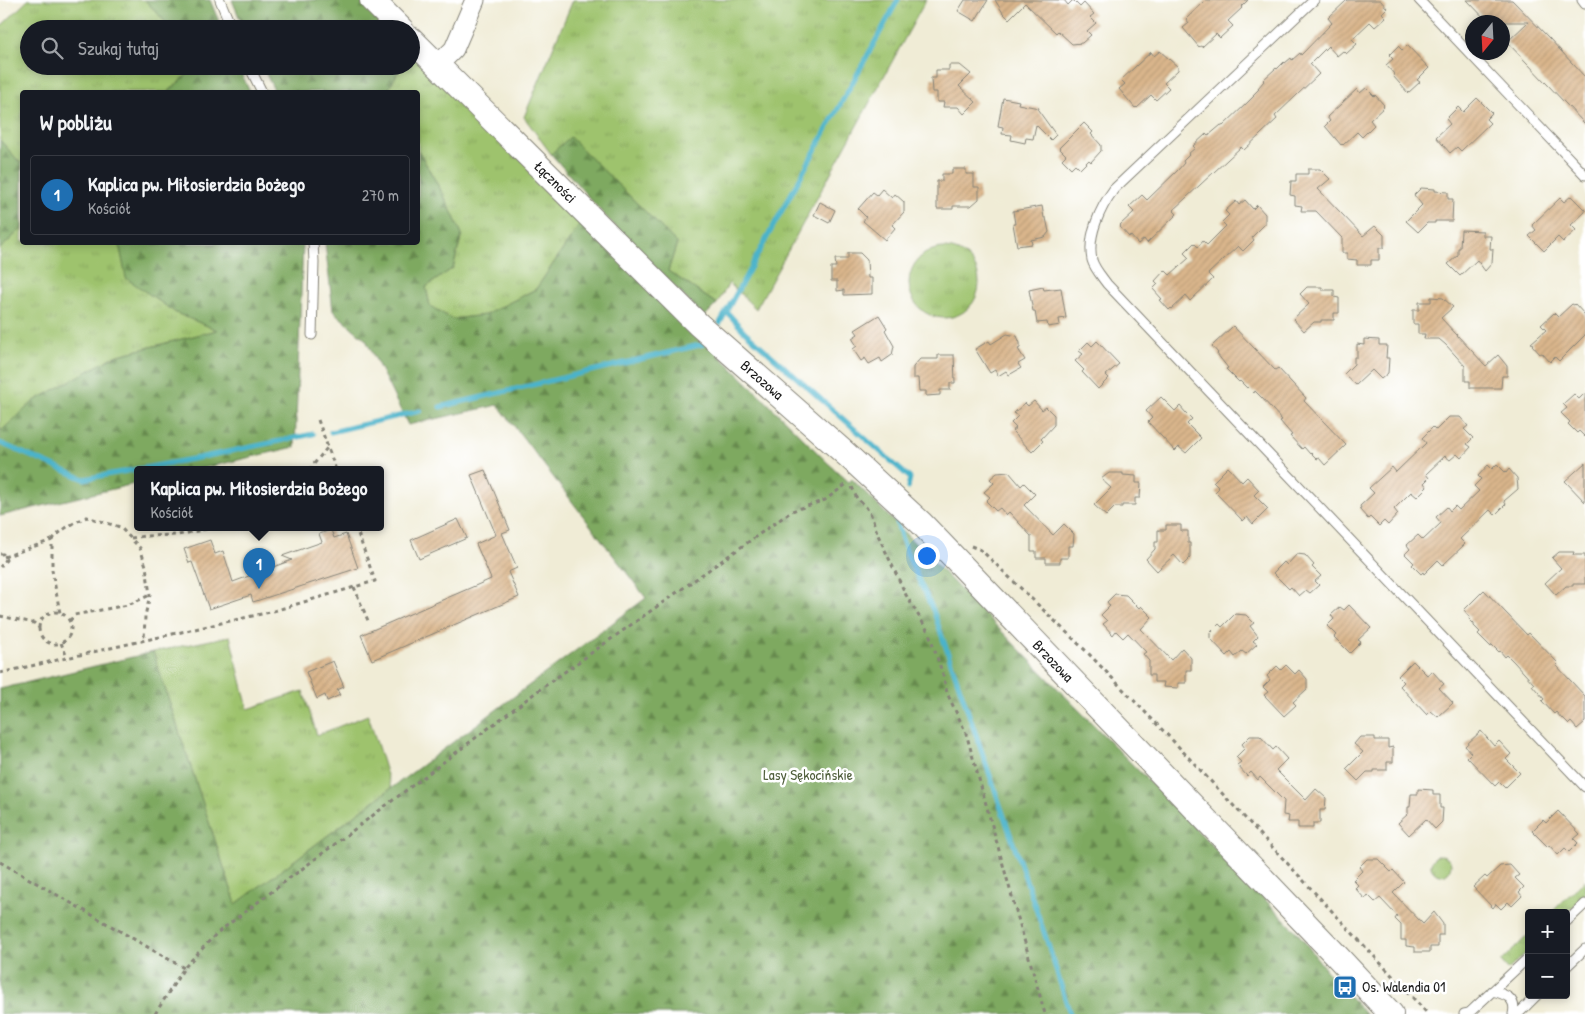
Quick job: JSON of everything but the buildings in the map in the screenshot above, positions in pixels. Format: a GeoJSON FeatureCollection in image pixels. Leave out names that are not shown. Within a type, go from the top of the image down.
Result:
{"type":"FeatureCollection","features":[{"type":"Feature","properties":{"kind":"street"},"geometry":{"type":"LineString","coordinates":[[372,0],[392,20]]}},
{"type":"Feature","properties":{"kind":"street"},"geometry":{"type":"LineString","coordinates":[[437,66],[454,49],[475,0]]}},
{"type":"Feature","properties":{"kind":"street","name":"Łączności"},"geometry":{"type":"LineString","coordinates":[[420,49],[699,325]]}},
{"type":"Feature","properties":{"kind":"street","name":"Brzozowa"},"geometry":{"type":"LineString","coordinates":[[699,325],[847,454],[921,523],[1391,1014]]}},
{"type":"Feature","properties":{"kind":"lane"},"geometry":{"type":"LineString","coordinates":[[220,0],[228,20]]}},
{"type":"Feature","properties":{"kind":"lane"},"geometry":{"type":"LineString","coordinates":[[1314,0],[1114,189],[1100,211],[1092,236],[1092,261],[1107,284],[1585,787]]}},
{"type":"Feature","properties":{"kind":"lane"},"geometry":{"type":"LineString","coordinates":[[1419,0],[1585,175]]}},
{"type":"Feature","properties":{"kind":"lane"},"geometry":{"type":"LineString","coordinates":[[1582,0],[1585,4]]}},
{"type":"Feature","properties":{"kind":"lane"},"geometry":{"type":"LineString","coordinates":[[254,75],[261,90]]}},
{"type":"Feature","properties":{"kind":"lane"},"geometry":{"type":"LineString","coordinates":[[312,335],[313,245]]}},
{"type":"Feature","properties":{"kind":"lane"},"geometry":{"type":"LineString","coordinates":[[1570,918],[1585,904]]}},
{"type":"Feature","properties":{"kind":"lane"},"geometry":{"type":"LineString","coordinates":[[1570,963],[1585,949]]}},
{"type":"Feature","properties":{"kind":"lane"},"geometry":{"type":"LineString","coordinates":[[1469,1014],[1525,961]]}},
{"type":"Feature","properties":{"kind":"lane"},"geometry":{"type":"LineString","coordinates":[[1492,991],[1510,999],[1514,1006],[1513,1014]]}},
{"type":"Feature","properties":{"kind":"lane"},"geometry":{"type":"LineString","coordinates":[[1518,1014],[1533,999]]}},
{"type":"Feature","properties":{"kind":"path"},"geometry":{"type":"LineString","coordinates":[[318,420],[335,466]]}},
{"type":"Feature","properties":{"kind":"path"},"geometry":{"type":"LineString","coordinates":[[312,466],[328,447]]}},
{"type":"Feature","properties":{"kind":"path"},"geometry":{"type":"LineString","coordinates":[[155,1014],[184,968],[217,933],[538,690],[792,511],[825,500],[851,481],[857,499],[866,507],[871,515],[878,535],[906,595],[929,633],[947,693],[966,732],[1045,1014]]}},
{"type":"Feature","properties":{"kind":"path"},"geometry":{"type":"LineString","coordinates":[[4,557],[52,540],[70,524],[87,517],[120,527],[140,548],[146,566],[150,595],[145,616],[144,640]]}},
{"type":"Feature","properties":{"kind":"path"},"geometry":{"type":"LineString","coordinates":[[131,538],[178,535],[197,531]]}},
{"type":"Feature","properties":{"kind":"path"},"geometry":{"type":"LineString","coordinates":[[0,673],[270,612],[375,581],[357,531]]}},
{"type":"Feature","properties":{"kind":"path"},"geometry":{"type":"LineString","coordinates":[[52,540],[52,570],[60,613]]}},
{"type":"Feature","properties":{"kind":"path"},"geometry":{"type":"LineString","coordinates":[[965,545],[981,550],[1086,651],[1176,744],[1428,1014]]}},
{"type":"Feature","properties":{"kind":"path"},"geometry":{"type":"LineString","coordinates":[[0,554],[6,560],[0,567]]}},
{"type":"Feature","properties":{"kind":"path"},"geometry":{"type":"LineString","coordinates":[[354,587],[368,623]]}},
{"type":"Feature","properties":{"kind":"path"},"geometry":{"type":"LineString","coordinates":[[70,621],[60,613],[52,612],[40,621],[41,636],[53,644],[61,643],[71,633],[70,621],[74,615],[128,604],[150,595]]}},
{"type":"Feature","properties":{"kind":"path"},"geometry":{"type":"LineString","coordinates":[[0,616],[34,623],[39,628]]}},
{"type":"Feature","properties":{"kind":"path"},"geometry":{"type":"LineString","coordinates":[[61,643],[67,657]]}},
{"type":"Feature","properties":{"kind":"path"},"geometry":{"type":"LineString","coordinates":[[0,862],[184,968]]}},
{"type":"Feature","properties":{"kind":"green space"},"geometry":{"type":"Polygon","coordinates":[[[28,0],[145,0],[164,20],[20,20],[20,75],[187,75],[170,90],[20,90],[20,163],[0,140],[0,27],[28,0]]]}},
{"type":"Feature","properties":{"kind":"green space"},"geometry":{"type":"Polygon","coordinates":[[[145,0],[210,0],[218,20],[164,20],[145,0]]]}},
{"type":"Feature","properties":{"kind":"green space"},"geometry":{"type":"Polygon","coordinates":[[[232,0],[360,0],[380,20],[240,20],[232,0]]]}},
{"type":"Feature","properties":{"kind":"green space"},"geometry":{"type":"Polygon","coordinates":[[[573,0],[926,0],[756,309],[729,283],[717,304],[668,271],[677,243],[570,138],[551,154],[524,117],[573,0]]]}},
{"type":"Feature","properties":{"kind":"green space"},"geometry":{"type":"Polygon","coordinates":[[[420,60],[583,220],[536,289],[485,315],[452,319],[430,306],[426,287],[453,268],[462,234],[444,196],[420,154],[420,90],[388,90],[396,75],[420,75],[420,60]]]}},
{"type":"Feature","properties":{"kind":"green space"},"geometry":{"type":"Polygon","coordinates":[[[187,75],[242,75],[249,90],[170,90],[187,75]]]}},
{"type":"Feature","properties":{"kind":"green space"},"geometry":{"type":"Polygon","coordinates":[[[266,75],[396,75],[388,90],[274,90],[266,75]]]}},
{"type":"Feature","properties":{"kind":"green space"},"geometry":{"type":"Polygon","coordinates":[[[570,137],[677,243],[668,271],[717,304],[704,317],[603,214],[551,154],[570,137]]]}},
{"type":"Feature","properties":{"kind":"green space"},"geometry":{"type":"Polygon","coordinates":[[[0,140],[20,163],[20,230],[0,249],[0,140]]]}},
{"type":"Feature","properties":{"kind":"green space","name":"Lasy Sękocińskie"},"geometry":{"type":"Polygon","coordinates":[[[420,154],[444,196],[462,234],[453,268],[426,287],[430,306],[452,319],[485,315],[536,289],[583,220],[828,463],[849,482],[852,479],[1297,932],[1333,979],[1366,1014],[0,1014],[0,689],[153,652],[236,904],[646,598],[498,405],[408,425],[366,340],[333,311],[325,245],[420,245],[420,154]]]}},
{"type":"Feature","properties":{"kind":"green space"},"geometry":{"type":"Polygon","coordinates":[[[20,230],[20,245],[119,245],[127,278],[176,313],[218,330],[115,356],[2,430],[0,429],[0,249],[20,230]]]}},
{"type":"Feature","properties":{"kind":"green space"},"geometry":{"type":"Polygon","coordinates":[[[119,245],[303,245],[295,447],[212,466],[134,466],[134,484],[0,516],[0,429],[2,430],[34,401],[115,356],[217,330],[176,313],[126,278],[119,245]]]}},
{"type":"Feature","properties":{"kind":"green space"},"geometry":{"type":"Polygon","coordinates":[[[944,248],[957,251],[969,258],[976,270],[979,283],[976,296],[969,308],[957,315],[944,318],[931,315],[919,308],[912,296],[909,283],[912,270],[919,258],[931,251],[944,248]]]}},
{"type":"Feature","properties":{"kind":"green space"},"geometry":{"type":"Polygon","coordinates":[[[230,636],[248,709],[303,691],[317,735],[368,715],[391,788],[236,904],[153,652],[230,636]]]}},
{"type":"Feature","properties":{"kind":"green space"},"geometry":{"type":"Polygon","coordinates":[[[1437,855],[1445,855],[1451,861],[1451,869],[1445,875],[1437,875],[1431,869],[1431,861],[1437,855]]]}},
{"type":"Feature","properties":{"kind":"green space"},"geometry":{"type":"Polygon","coordinates":[[[1585,880],[1585,895],[1570,909],[1555,909],[1585,880]]]}},
{"type":"Feature","properties":{"kind":"green space"},"geometry":{"type":"Polygon","coordinates":[[[1525,938],[1525,954],[1508,970],[1501,962],[1525,938]]]}},
{"type":"Feature","properties":{"kind":"waterway"},"geometry":{"type":"LineString","coordinates":[[720,323],[898,0]]}},
{"type":"Feature","properties":{"kind":"waterway"},"geometry":{"type":"LineString","coordinates":[[726,311],[744,331],[910,478],[908,487]]}},
{"type":"Feature","properties":{"kind":"waterway"},"geometry":{"type":"LineString","coordinates":[[440,407],[704,344]]}},
{"type":"Feature","properties":{"kind":"waterway"},"geometry":{"type":"LineString","coordinates":[[331,432],[420,411]]}},
{"type":"Feature","properties":{"kind":"waterway"},"geometry":{"type":"LineString","coordinates":[[155,466],[313,434]]}},
{"type":"Feature","properties":{"kind":"waterway"},"geometry":{"type":"LineString","coordinates":[[0,443],[84,479],[134,470]]}},
{"type":"Feature","properties":{"kind":"waterway"},"geometry":{"type":"LineString","coordinates":[[896,518],[907,553],[933,610],[1047,941],[1070,1014]]}},
{"type":"Feature","properties":{"kind":"place","name":"Kaplica pw. Miłosierdzia Bożego"},"geometry":{"type":"Point","coordinates":[259,589]}},
{"type":"Feature","properties":{"kind":"place","name":"Os. Walendia 01"},"geometry":{"type":"Point","coordinates":[1345,987]}}]}
